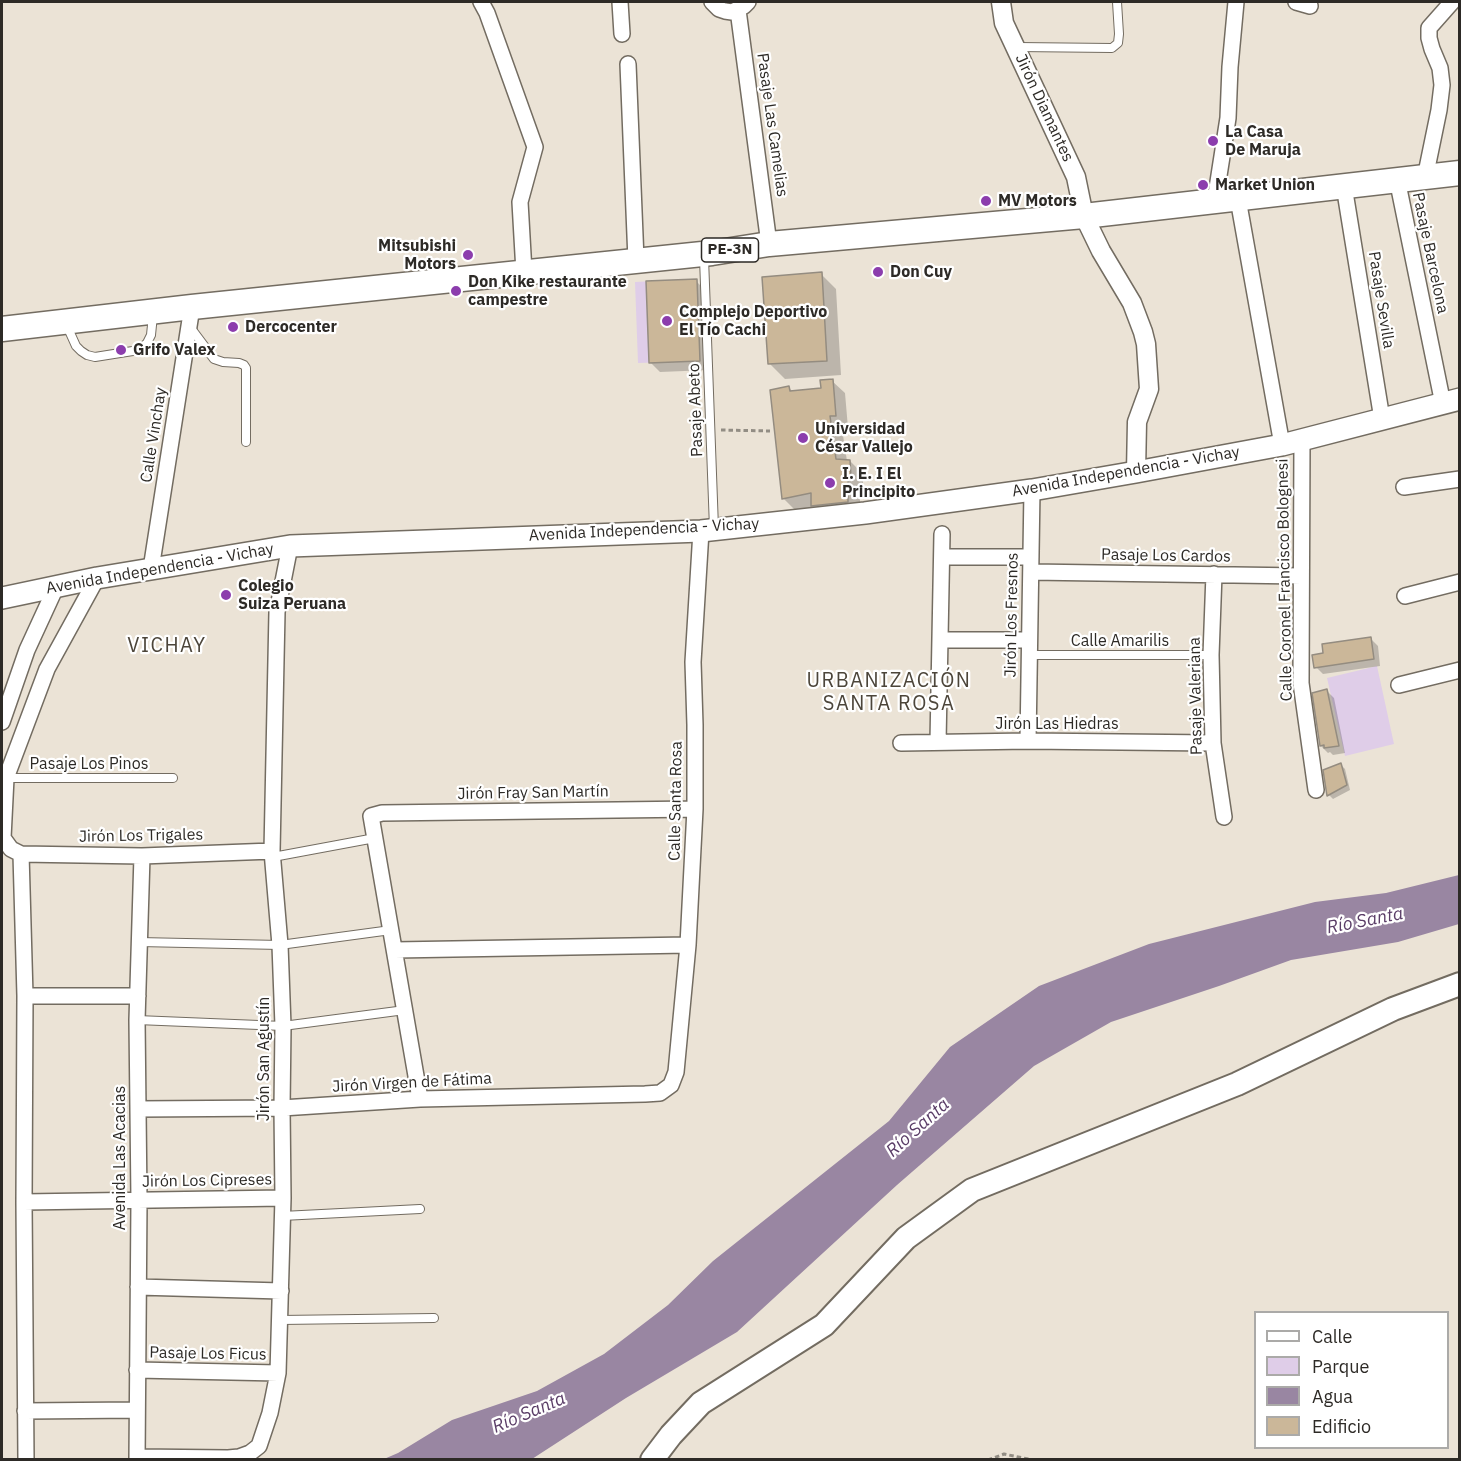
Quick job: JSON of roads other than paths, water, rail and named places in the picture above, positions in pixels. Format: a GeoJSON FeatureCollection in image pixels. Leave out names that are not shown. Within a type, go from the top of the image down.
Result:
{"type":"FeatureCollection","features":[{"type":"Feature","properties":{"kind":"highway","name":"PE-3N"},"geometry":{"type":"LineString","coordinates":[[2,329],[154,311],[191,316],[524,272],[770,244],[1084,216],[1397,179],[1425,178],[1460,172]]}},
{"type":"Feature","properties":{"kind":"main road","name":"Avenida Independencia - Vichay"},"geometry":{"type":"LineString","coordinates":[[2,598],[97,578],[290,546],[707,530],[865,513],[1032,490],[1292,443],[1451,401]]}},
{"type":"Feature","properties":{"kind":"main road"},"geometry":{"type":"LineString","coordinates":[[652,1460],[671,1435],[701,1403],[824,1324],[906,1238],[972,1190],[1237,1084],[1393,1009],[1460,984]]}},
{"type":"Feature","properties":{"kind":"street"},"geometry":{"type":"LineString","coordinates":[[481,2],[534,147],[520,202],[524,272]]}},
{"type":"Feature","properties":{"kind":"street"},"geometry":{"type":"LineString","coordinates":[[620,2],[622,34]]}},
{"type":"Feature","properties":{"kind":"street","name":"Pasaje Las Camelias"},"geometry":{"type":"LineString","coordinates":[[712,2],[719,9],[732,12],[743,6],[770,244]]}},
{"type":"Feature","properties":{"kind":"street","name":"Jirón Diamantes"},"geometry":{"type":"LineString","coordinates":[[1001,2],[1004,23],[1076,177],[1084,216],[1101,251],[1132,303],[1141,326],[1146,345],[1149,389],[1137,422],[1136,472]]}},
{"type":"Feature","properties":{"kind":"street","name":"Calle Coronel Francisco Bolognesi"},"geometry":{"type":"LineString","coordinates":[[1236,2],[1230,67],[1227,200],[1292,443],[1300,576],[1301,683],[1316,790]]}},
{"type":"Feature","properties":{"kind":"street"},"geometry":{"type":"LineString","coordinates":[[1425,178],[1443,85],[1440,68],[1429,38],[1429,28],[1452,2]]}},
{"type":"Feature","properties":{"kind":"street"},"geometry":{"type":"LineString","coordinates":[[628,64],[636,260]]}},
{"type":"Feature","properties":{"kind":"street","name":"Pasaje Barcelona"},"geometry":{"type":"LineString","coordinates":[[1397,179],[1451,401]]}},
{"type":"Feature","properties":{"kind":"street","name":"Pasaje Sevilla"},"geometry":{"type":"LineString","coordinates":[[1344,186],[1382,418]]}},
{"type":"Feature","properties":{"kind":"street","name":"Calle Vinchay"},"geometry":{"type":"LineString","coordinates":[[151,569],[191,316]]}},
{"type":"Feature","properties":{"kind":"street"},"geometry":{"type":"LineString","coordinates":[[1404,487],[1460,479]]}},
{"type":"Feature","properties":{"kind":"street","name":"Jirón Los Fresnos"},"geometry":{"type":"LineString","coordinates":[[1028,741],[1032,490]]}},
{"type":"Feature","properties":{"kind":"street","name":"Calle Santa Rosa"},"geometry":{"type":"LineString","coordinates":[[676,1072],[688,945],[695,809],[693,662],[707,530]]}},
{"type":"Feature","properties":{"kind":"street"},"geometry":{"type":"LineString","coordinates":[[938,742],[942,534]]}},
{"type":"Feature","properties":{"kind":"street","name":"Jirón San Agustín"},"geometry":{"type":"LineString","coordinates":[[137,1458],[228,1458],[250,1453],[259,1446],[270,1413],[278,1373],[283,1198],[283,1026],[273,854],[277,612],[290,546]]}},
{"type":"Feature","properties":{"kind":"street","name":"Pasaje Los Cardos"},"geometry":{"type":"LineString","coordinates":[[942,557],[1215,574],[1300,576]]}},
{"type":"Feature","properties":{"kind":"street","name":"Pasaje Valeriana"},"geometry":{"type":"LineString","coordinates":[[1215,574],[1211,655],[1212,743],[1224,817]]}},
{"type":"Feature","properties":{"kind":"street"},"geometry":{"type":"LineString","coordinates":[[26,1460],[25,996],[16,851],[3,837],[6,778],[47,669],[97,578]]}},
{"type":"Feature","properties":{"kind":"street"},"geometry":{"type":"LineString","coordinates":[[1405,596],[1460,582]]}},
{"type":"Feature","properties":{"kind":"street"},"geometry":{"type":"LineString","coordinates":[[2,722],[27,650],[56,587]]}},
{"type":"Feature","properties":{"kind":"street"},"geometry":{"type":"LineString","coordinates":[[940,640],[1029,647]]}},
{"type":"Feature","properties":{"kind":"street"},"geometry":{"type":"LineString","coordinates":[[1399,685],[1460,670]]}},
{"type":"Feature","properties":{"kind":"street","name":"Jirón Las Hiedras"},"geometry":{"type":"LineString","coordinates":[[901,743],[1028,741],[1212,743]]}},
{"type":"Feature","properties":{"kind":"street","name":"Jirón Fray San Martín"},"geometry":{"type":"LineString","coordinates":[[375,838],[371,816],[382,813],[695,809]]}},
{"type":"Feature","properties":{"kind":"street"},"geometry":{"type":"LineString","coordinates":[[375,838],[420,1099]]}},
{"type":"Feature","properties":{"kind":"street","name":"Jirón Los Trigales"},"geometry":{"type":"LineString","coordinates":[[16,851],[142,856],[273,854]]}},
{"type":"Feature","properties":{"kind":"street","name":"Avenida Las Acacias"},"geometry":{"type":"LineString","coordinates":[[137,1458],[139,1201],[137,1020],[142,856]]}},
{"type":"Feature","properties":{"kind":"street"},"geometry":{"type":"LineString","coordinates":[[395,950],[688,945]]}},
{"type":"Feature","properties":{"kind":"street"},"geometry":{"type":"LineString","coordinates":[[25,996],[138,996]]}},
{"type":"Feature","properties":{"kind":"street","name":"Jirón Virgen de Fátima"},"geometry":{"type":"LineString","coordinates":[[138,1109],[282,1108],[420,1099],[660,1093],[671,1085],[676,1072]]}},
{"type":"Feature","properties":{"kind":"street","name":"Jirón Los Cipreses"},"geometry":{"type":"LineString","coordinates":[[24,1202],[283,1198]]}},
{"type":"Feature","properties":{"kind":"street"},"geometry":{"type":"LineString","coordinates":[[138,1287],[281,1292]]}},
{"type":"Feature","properties":{"kind":"street","name":"Pasaje Los Ficus"},"geometry":{"type":"LineString","coordinates":[[137,1370],[278,1373]]}},
{"type":"Feature","properties":{"kind":"street"},"geometry":{"type":"LineString","coordinates":[[25,1411],[137,1410]]}},
{"type":"Feature","properties":{"kind":"lane"},"geometry":{"type":"LineString","coordinates":[[1015,47],[1112,48],[1118,43],[1119,34],[1117,2]]}},
{"type":"Feature","properties":{"kind":"lane","name":"Pasaje Abeto"},"geometry":{"type":"LineString","coordinates":[[704,253],[711,430],[707,530]]}},
{"type":"Feature","properties":{"kind":"lane"},"geometry":{"type":"LineString","coordinates":[[65,322],[76,346],[87,355],[95,357],[139,350],[147,343],[151,334],[154,311]]}},
{"type":"Feature","properties":{"kind":"lane"},"geometry":{"type":"LineString","coordinates":[[191,316],[214,359],[239,363],[246,368],[246,442]]}},
{"type":"Feature","properties":{"kind":"lane","name":"Calle Amarilis"},"geometry":{"type":"LineString","coordinates":[[1029,647],[1211,655]]}},
{"type":"Feature","properties":{"kind":"lane","name":"Pasaje Los Pinos"},"geometry":{"type":"LineString","coordinates":[[6,778],[173,778]]}},
{"type":"Feature","properties":{"kind":"lane"},"geometry":{"type":"LineString","coordinates":[[273,854],[375,838]]}},
{"type":"Feature","properties":{"kind":"lane"},"geometry":{"type":"LineString","coordinates":[[140,942],[280,945],[391,930]]}},
{"type":"Feature","properties":{"kind":"lane"},"geometry":{"type":"LineString","coordinates":[[137,1020],[283,1026],[405,1010]]}},
{"type":"Feature","properties":{"kind":"lane"},"geometry":{"type":"LineString","coordinates":[[282,1216],[420,1209]]}},
{"type":"Feature","properties":{"kind":"lane"},"geometry":{"type":"LineString","coordinates":[[280,1320],[434,1318]]}},
{"type":"Feature","properties":{"kind":"water","name":"Río Santa"},"geometry":{"type":"Polygon","coordinates":[[[1459,875],[1459,924],[1398,942],[1291,960],[1111,1022],[1034,1066],[897,1185],[737,1332],[626,1398],[532,1459],[384,1459],[452,1420],[537,1391],[604,1354],[668,1305],[713,1261],[889,1121],[950,1047],[1039,986],[1149,944],[1315,902],[1386,893],[1459,875]]]}},
{"type":"Feature","properties":{"kind":"place","name":"La Casa De Maruja"},"geometry":{"type":"Point","coordinates":[1213,141]}},
{"type":"Feature","properties":{"kind":"place","name":"Market Union"},"geometry":{"type":"Point","coordinates":[1203,185]}},
{"type":"Feature","properties":{"kind":"place","name":"MV Motors"},"geometry":{"type":"Point","coordinates":[986,201]}},
{"type":"Feature","properties":{"kind":"place","name":"Mitsubishi Motors"},"geometry":{"type":"Point","coordinates":[468,255]}},
{"type":"Feature","properties":{"kind":"place","name":"Don Cuy"},"geometry":{"type":"Point","coordinates":[878,272]}},
{"type":"Feature","properties":{"kind":"place","name":"Don Kike restaurante campestre"},"geometry":{"type":"Point","coordinates":[456,291]}},
{"type":"Feature","properties":{"kind":"place","name":"Complejo Deportivo El Tío Cachi"},"geometry":{"type":"Point","coordinates":[667,321]}},
{"type":"Feature","properties":{"kind":"place","name":"Dercocenter"},"geometry":{"type":"Point","coordinates":[233,327]}},
{"type":"Feature","properties":{"kind":"place","name":"Grifo Valex"},"geometry":{"type":"Point","coordinates":[121,350]}},
{"type":"Feature","properties":{"kind":"place","name":"Universidad César Vallejo"},"geometry":{"type":"Point","coordinates":[803,438]}},
{"type":"Feature","properties":{"kind":"place","name":"I. E. I El Principito"},"geometry":{"type":"Point","coordinates":[830,483]}},
{"type":"Feature","properties":{"kind":"place","name":"Colegio Suiza Peruana"},"geometry":{"type":"Point","coordinates":[226,595]}},
{"type":"Feature","properties":{"kind":"district","name":"VICHAY"},"geometry":{"type":"Point","coordinates":[167,646]}},
{"type":"Feature","properties":{"kind":"district","name":"URBANIZACIÓN SANTA ROSA"},"geometry":{"type":"Point","coordinates":[889,692]}}]}
